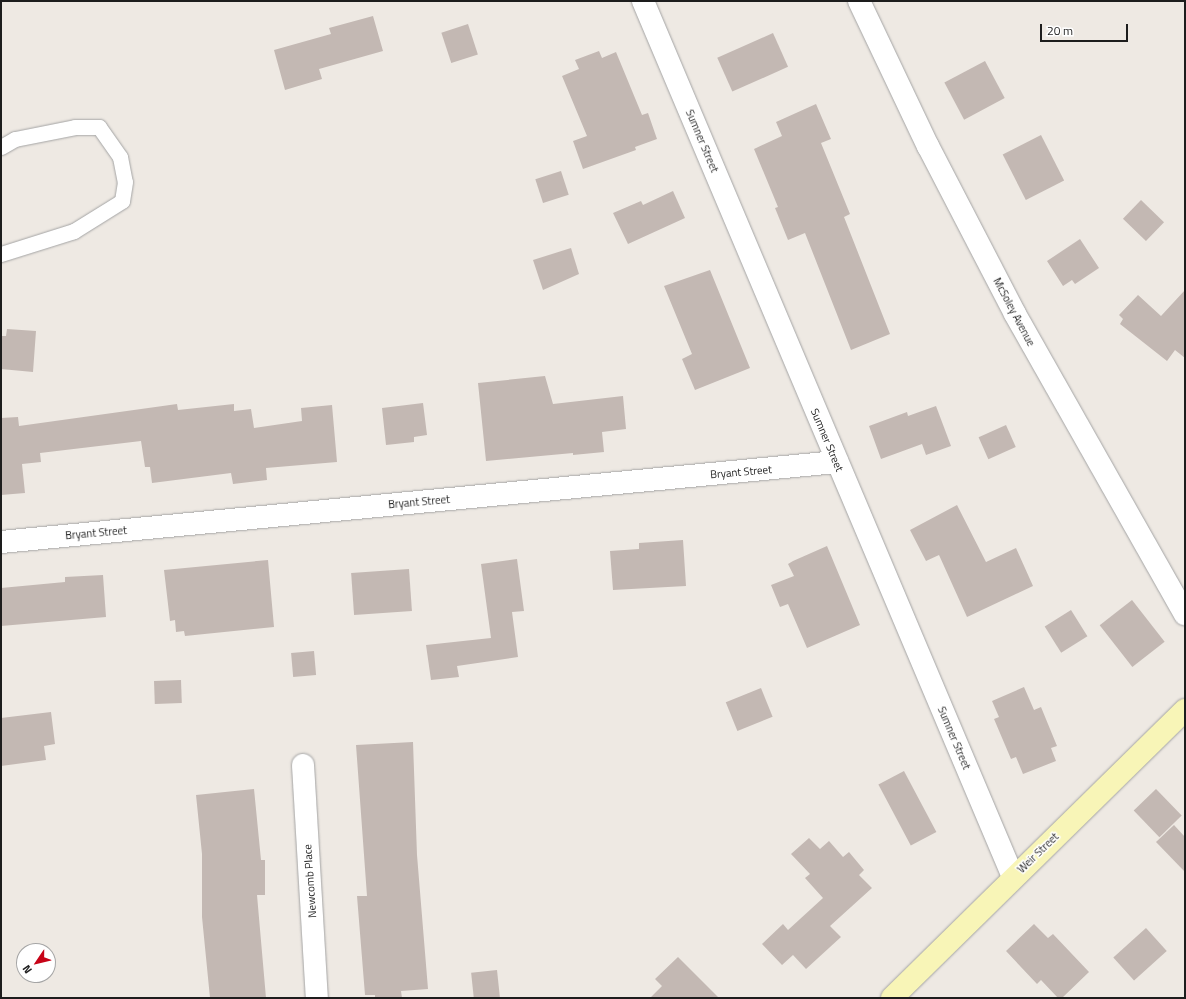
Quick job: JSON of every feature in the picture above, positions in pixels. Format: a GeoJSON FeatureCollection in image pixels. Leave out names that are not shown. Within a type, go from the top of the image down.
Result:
{"type":"FeatureCollection","features":[{"type":"Feature","properties":{"kind":"main road","name":"Weir Street"},"geometry":{"type":"LineString","coordinates":[[892,998],[1013,877],[1185,710]]}},
{"type":"Feature","properties":{"kind":"street","name":"Sumner Street"},"geometry":{"type":"LineString","coordinates":[[643,1],[1013,877]]}},
{"type":"Feature","properties":{"kind":"street","name":"McSoley Avenue"},"geometry":{"type":"LineString","coordinates":[[859,1],[928,146],[1015,314],[1185,614]]}},
{"type":"Feature","properties":{"kind":"street","name":"Bryant Street"},"geometry":{"type":"LineString","coordinates":[[1,542],[837,462]]}},
{"type":"Feature","properties":{"kind":"street","name":"Newcomb Place"},"geometry":{"type":"LineString","coordinates":[[303,765],[317,998]]}},
{"type":"Feature","properties":{"kind":"lane"},"geometry":{"type":"LineString","coordinates":[[1,147],[15,139],[75,127],[99,127],[120,157],[125,182],[122,201],[74,231],[1,254]]}},
{"type":"Feature","properties":{"kind":"building"},"geometry":{"type":"Polygon","coordinates":[[[373,16],[383,51],[319,69],[322,79],[285,90],[274,50],[331,34],[329,28],[373,16]]]}},
{"type":"Feature","properties":{"kind":"building"},"geometry":{"type":"Polygon","coordinates":[[[468,24],[478,54],[451,63],[441,33],[468,24]]]}},
{"type":"Feature","properties":{"kind":"building"},"geometry":{"type":"Polygon","coordinates":[[[773,33],[788,67],[732,92],[717,58],[773,33]]]}},
{"type":"Feature","properties":{"kind":"building"},"geometry":{"type":"Polygon","coordinates":[[[599,51],[602,58],[616,52],[642,115],[648,113],[657,139],[635,147],[636,150],[583,169],[573,141],[587,136],[562,76],[579,69],[575,60],[599,51]]]}},
{"type":"Feature","properties":{"kind":"building"},"geometry":{"type":"Polygon","coordinates":[[[985,61],[1005,98],[964,120],[944,83],[985,61]]]}},
{"type":"Feature","properties":{"kind":"building"},"geometry":{"type":"Polygon","coordinates":[[[816,104],[831,139],[821,143],[850,214],[844,217],[890,334],[851,350],[805,233],[788,240],[775,208],[778,207],[754,149],[782,136],[776,122],[816,104]]]}},
{"type":"Feature","properties":{"kind":"building"},"geometry":{"type":"Polygon","coordinates":[[[1041,135],[1064,180],[1026,200],[1003,155],[1041,135]]]}},
{"type":"Feature","properties":{"kind":"building"},"geometry":{"type":"Polygon","coordinates":[[[561,171],[569,195],[543,203],[535,179],[561,171]]]}},
{"type":"Feature","properties":{"kind":"building"},"geometry":{"type":"Polygon","coordinates":[[[673,191],[685,218],[628,244],[613,213],[641,201],[643,205],[673,191]]]}},
{"type":"Feature","properties":{"kind":"building"},"geometry":{"type":"Polygon","coordinates":[[[1141,200],[1164,222],[1146,241],[1123,219],[1141,200]]]}},
{"type":"Feature","properties":{"kind":"building"},"geometry":{"type":"Polygon","coordinates":[[[1080,239],[1099,268],[1075,284],[1072,280],[1063,286],[1047,261],[1080,239]]]}},
{"type":"Feature","properties":{"kind":"building"},"geometry":{"type":"Polygon","coordinates":[[[571,248],[579,274],[543,290],[533,260],[571,248]]]}},
{"type":"Feature","properties":{"kind":"building"},"geometry":{"type":"Polygon","coordinates":[[[710,270],[750,368],[695,390],[682,359],[692,354],[664,286],[710,270]]]}},
{"type":"Feature","properties":{"kind":"building"},"geometry":{"type":"Polygon","coordinates":[[[1185,290],[1185,358],[1175,350],[1167,361],[1120,324],[1123,319],[1119,315],[1138,295],[1161,316],[1185,290]]]}},
{"type":"Feature","properties":{"kind":"building"},"geometry":{"type":"Polygon","coordinates":[[[7,329],[36,331],[33,372],[1,369],[1,336],[6,336],[7,329]]]}},
{"type":"Feature","properties":{"kind":"building"},"geometry":{"type":"Polygon","coordinates":[[[545,376],[553,404],[623,396],[626,429],[602,432],[604,452],[573,455],[573,453],[486,461],[478,383],[545,376]]]}},
{"type":"Feature","properties":{"kind":"building"},"geometry":{"type":"Polygon","coordinates":[[[423,403],[427,435],[414,437],[414,442],[386,445],[382,408],[423,403]]]}},
{"type":"Feature","properties":{"kind":"building"},"geometry":{"type":"Polygon","coordinates":[[[177,404],[178,410],[234,404],[234,411],[251,409],[254,428],[302,421],[301,408],[332,405],[337,462],[266,468],[267,480],[233,484],[231,473],[152,483],[150,467],[145,467],[141,441],[40,453],[41,462],[22,464],[25,493],[1,495],[1,418],[18,417],[19,426],[177,404]]]}},
{"type":"Feature","properties":{"kind":"building"},"geometry":{"type":"Polygon","coordinates":[[[936,406],[951,446],[926,455],[922,444],[881,459],[869,426],[907,412],[908,416],[936,406]]]}},
{"type":"Feature","properties":{"kind":"building"},"geometry":{"type":"Polygon","coordinates":[[[1006,425],[1016,447],[988,459],[979,437],[1006,425]]]}},
{"type":"Feature","properties":{"kind":"building"},"geometry":{"type":"Polygon","coordinates":[[[957,505],[986,562],[1016,548],[1033,586],[967,617],[939,555],[926,561],[910,530],[957,505]]]}},
{"type":"Feature","properties":{"kind":"building"},"geometry":{"type":"Polygon","coordinates":[[[683,540],[686,586],[613,590],[610,551],[639,549],[639,543],[683,540]]]}},
{"type":"Feature","properties":{"kind":"building"},"geometry":{"type":"Polygon","coordinates":[[[827,546],[860,625],[807,648],[788,604],[780,607],[771,585],[794,576],[788,564],[827,546]]]}},
{"type":"Feature","properties":{"kind":"building"},"geometry":{"type":"Polygon","coordinates":[[[517,559],[524,611],[512,612],[518,657],[457,666],[459,677],[431,680],[426,645],[491,638],[481,564],[517,559]]]}},
{"type":"Feature","properties":{"kind":"building"},"geometry":{"type":"Polygon","coordinates":[[[268,560],[274,627],[185,636],[184,631],[176,632],[175,620],[170,621],[164,570],[268,560]]]}},
{"type":"Feature","properties":{"kind":"building"},"geometry":{"type":"Polygon","coordinates":[[[409,569],[412,611],[354,615],[351,573],[409,569]]]}},
{"type":"Feature","properties":{"kind":"building"},"geometry":{"type":"Polygon","coordinates":[[[103,575],[106,617],[1,626],[1,588],[65,582],[65,577],[103,575]]]}},
{"type":"Feature","properties":{"kind":"building"},"geometry":{"type":"Polygon","coordinates":[[[1132,600],[1165,642],[1132,667],[1100,625],[1132,600]]]}},
{"type":"Feature","properties":{"kind":"building"},"geometry":{"type":"Polygon","coordinates":[[[1071,610],[1087,636],[1061,653],[1045,626],[1071,610]]]}},
{"type":"Feature","properties":{"kind":"building"},"geometry":{"type":"Polygon","coordinates":[[[314,651],[316,675],[293,677],[291,653],[314,651]]]}},
{"type":"Feature","properties":{"kind":"building"},"geometry":{"type":"Polygon","coordinates":[[[181,680],[182,703],[155,704],[154,681],[181,680]]]}},
{"type":"Feature","properties":{"kind":"building"},"geometry":{"type":"Polygon","coordinates":[[[1024,687],[1034,710],[1041,707],[1057,746],[1051,748],[1056,761],[1023,774],[1016,757],[1011,759],[994,719],[999,717],[992,701],[1024,687]]]}},
{"type":"Feature","properties":{"kind":"building"},"geometry":{"type":"Polygon","coordinates":[[[761,688],[773,717],[737,731],[726,702],[761,688]]]}},
{"type":"Feature","properties":{"kind":"building"},"geometry":{"type":"Polygon","coordinates":[[[51,712],[55,744],[44,746],[46,760],[1,766],[1,718],[51,712]]]}},
{"type":"Feature","properties":{"kind":"building"},"geometry":{"type":"Polygon","coordinates":[[[413,742],[417,855],[428,989],[401,991],[402,998],[375,998],[375,995],[365,995],[357,896],[367,896],[356,745],[413,742]]]}},
{"type":"Feature","properties":{"kind":"building"},"geometry":{"type":"Polygon","coordinates":[[[904,771],[936,832],[911,846],[878,785],[904,771]]]}},
{"type":"Feature","properties":{"kind":"building"},"geometry":{"type":"Polygon","coordinates":[[[254,789],[261,860],[265,860],[265,895],[257,895],[266,998],[210,998],[202,917],[202,854],[196,795],[254,789]]]}},
{"type":"Feature","properties":{"kind":"building"},"geometry":{"type":"Polygon","coordinates":[[[1156,789],[1182,816],[1159,837],[1134,811],[1156,789]]]}},
{"type":"Feature","properties":{"kind":"building"},"geometry":{"type":"Polygon","coordinates":[[[1174,825],[1185,837],[1185,872],[1156,842],[1174,825]]]}},
{"type":"Feature","properties":{"kind":"building"},"geometry":{"type":"Polygon","coordinates":[[[809,838],[820,849],[829,841],[843,857],[849,852],[864,870],[859,875],[872,888],[830,926],[841,937],[806,969],[793,955],[782,965],[762,944],[783,924],[788,930],[823,898],[805,878],[810,874],[791,854],[809,838]]]}},
{"type":"Feature","properties":{"kind":"building"},"geometry":{"type":"Polygon","coordinates":[[[1034,924],[1048,938],[1053,934],[1089,972],[1062,998],[1058,998],[1041,980],[1037,984],[1006,951],[1034,924]]]}},
{"type":"Feature","properties":{"kind":"building"},"geometry":{"type":"Polygon","coordinates":[[[1146,928],[1167,951],[1134,980],[1113,957],[1146,928]]]}},
{"type":"Feature","properties":{"kind":"building"},"geometry":{"type":"Polygon","coordinates":[[[678,957],[719,998],[650,998],[662,986],[655,979],[678,957]]]}},
{"type":"Feature","properties":{"kind":"building"},"geometry":{"type":"Polygon","coordinates":[[[497,970],[500,998],[474,998],[471,973],[497,970]]]}}]}
